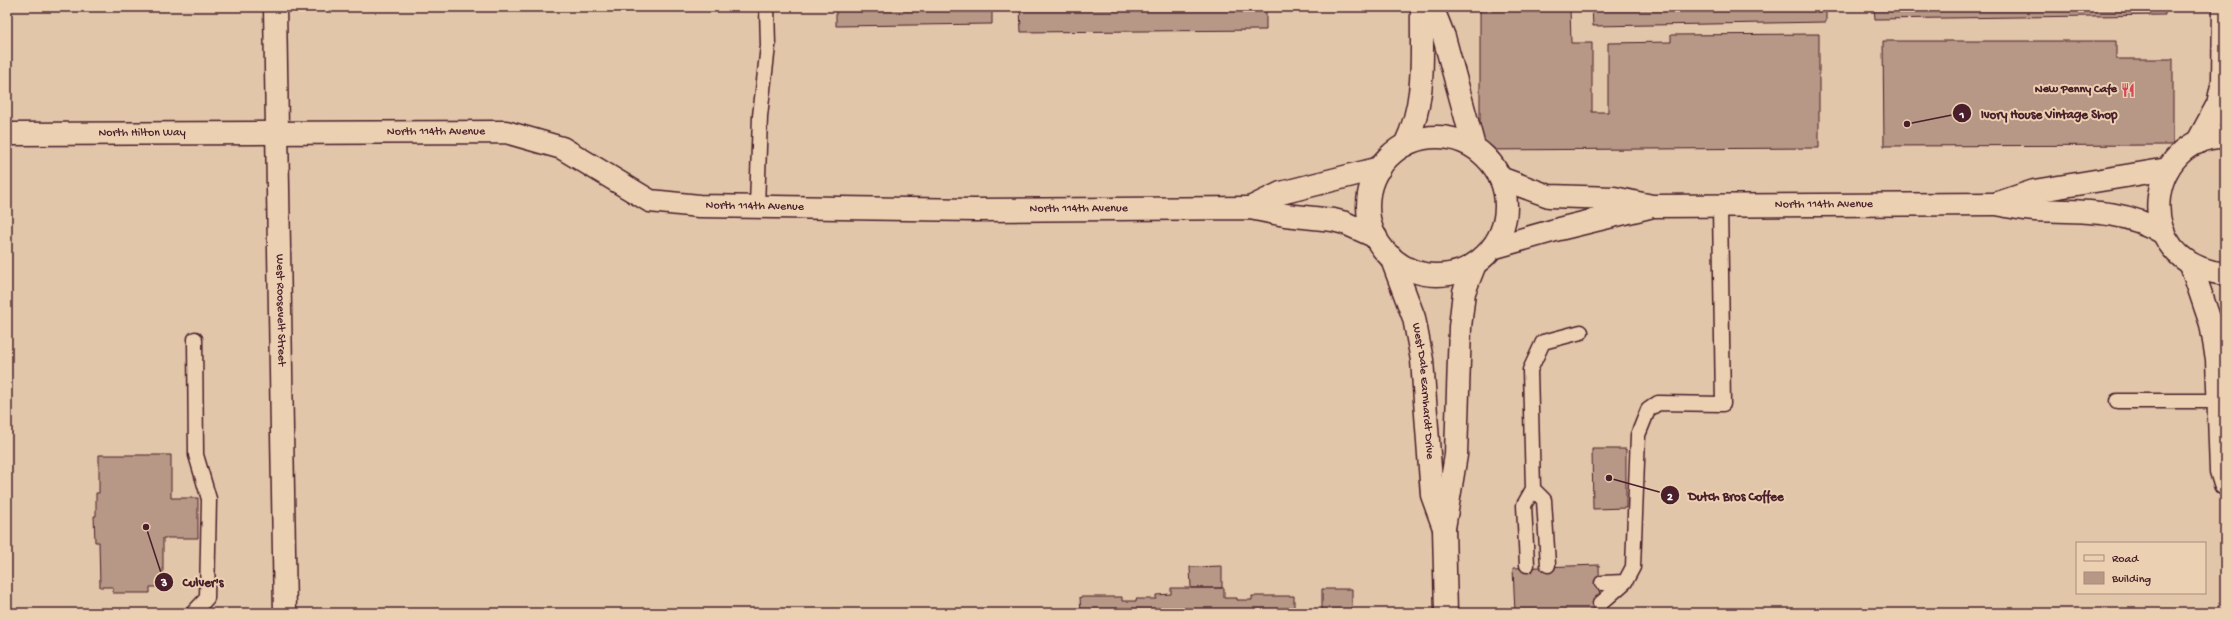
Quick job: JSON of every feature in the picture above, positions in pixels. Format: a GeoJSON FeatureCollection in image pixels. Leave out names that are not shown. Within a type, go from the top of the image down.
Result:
{"type":"FeatureCollection","features":[{"type":"Feature","properties":{"kind":"street","name":"West Roosevelt Street"},"geometry":{"type":"LineString","coordinates":[[275,7],[285,613]]}},
{"type":"Feature","properties":{"kind":"street"},"geometry":{"type":"LineString","coordinates":[[1405,145],[1418,108],[1422,85],[1422,7]]}},
{"type":"Feature","properties":{"kind":"street"},"geometry":{"type":"LineString","coordinates":[[1432,7],[1444,37],[1474,147]]}},
{"type":"Feature","properties":{"kind":"street"},"geometry":{"type":"LineString","coordinates":[[2197,143],[2218,104],[2223,81],[2224,7]]}},
{"type":"Feature","properties":{"kind":"street","name":"North 114th Avenue"},"geometry":{"type":"LineString","coordinates":[[277,133],[506,132],[562,148],[650,200],[699,206],[974,210],[1250,208]]}},
{"type":"Feature","properties":{"kind":"street","name":"North Hilton Way"},"geometry":{"type":"LineString","coordinates":[[7,134],[277,133]]}},
{"type":"Feature","properties":{"kind":"street","name":"West Dale Earnhardt Drive"},"geometry":{"type":"LineString","coordinates":[[1391,257],[1406,267],[1423,274],[1440,275],[1458,272],[1475,264],[1492,248],[1501,232],[1506,214],[1506,196],[1500,178],[1489,160],[1474,147],[1452,138],[1428,137],[1405,145],[1391,154],[1380,168],[1372,184],[1369,202],[1370,220],[1376,237],[1391,257],[1414,318],[1422,360],[1432,495],[1444,528]]}},
{"type":"Feature","properties":{"kind":"street"},"geometry":{"type":"LineString","coordinates":[[2225,137],[2218,137],[2197,143],[2180,154],[2168,169],[2159,190],[2157,212],[2163,233],[2174,251],[2191,265],[2209,273],[2225,274]]}},
{"type":"Feature","properties":{"kind":"street"},"geometry":{"type":"LineString","coordinates":[[1250,208],[1281,194],[1380,168]]}},
{"type":"Feature","properties":{"kind":"street","name":"North 114th Avenue"},"geometry":{"type":"LineString","coordinates":[[1995,204],[2034,191],[2168,169]]}},
{"type":"Feature","properties":{"kind":"street","name":"North 114th Avenue"},"geometry":{"type":"LineString","coordinates":[[1500,178],[1549,196],[1614,198],[1652,206],[1995,204],[2032,210],[2106,212],[2129,217],[2149,224],[2163,233]]}},
{"type":"Feature","properties":{"kind":"street","name":"North 114th Avenue"},"geometry":{"type":"LineString","coordinates":[[1492,248],[1558,229],[1652,206]]}},
{"type":"Feature","properties":{"kind":"street"},"geometry":{"type":"LineString","coordinates":[[1250,208],[1285,215],[1333,220],[1345,223],[1376,237]]}},
{"type":"Feature","properties":{"kind":"street","name":"West Dale Earnhardt Drive"},"geometry":{"type":"LineString","coordinates":[[1446,613],[1444,528],[1456,455],[1462,302],[1475,264]]}},
{"type":"Feature","properties":{"kind":"street"},"geometry":{"type":"LineString","coordinates":[[2191,265],[2211,324],[2217,359],[2221,471],[2225,484]]}},
{"type":"Feature","properties":{"kind":"lane"},"geometry":{"type":"LineString","coordinates":[[757,207],[760,116],[768,46],[767,7]]}},
{"type":"Feature","properties":{"kind":"lane"},"geometry":{"type":"LineString","coordinates":[[1600,604],[1625,582],[1634,567],[1638,435],[1648,410],[1658,403],[1723,404],[1720,206]]}},
{"type":"Feature","properties":{"kind":"lane"},"geometry":{"type":"LineString","coordinates":[[1526,565],[1524,505],[1533,489],[1530,370],[1543,342],[1581,332]]}},
{"type":"Feature","properties":{"kind":"lane"},"geometry":{"type":"LineString","coordinates":[[193,613],[207,598],[209,499],[196,455],[195,339]]}},
{"type":"Feature","properties":{"kind":"lane"},"geometry":{"type":"LineString","coordinates":[[2117,401],[2218,401]]}},
{"type":"Feature","properties":{"kind":"lane"},"geometry":{"type":"LineString","coordinates":[[1533,489],[1544,500],[1548,565]]}},
{"type":"Feature","properties":{"kind":"lane"},"geometry":{"type":"LineString","coordinates":[[1602,583],[1625,582]]}},
{"type":"Feature","properties":{"kind":"building"},"geometry":{"type":"Polygon","coordinates":[[[836,7],[992,7],[992,24],[836,26],[836,7]]]}},
{"type":"Feature","properties":{"kind":"building"},"geometry":{"type":"Polygon","coordinates":[[[1020,7],[1285,7],[1285,9],[1266,9],[1266,30],[1021,32],[1020,7]]]}},
{"type":"Feature","properties":{"kind":"building"},"geometry":{"type":"Polygon","coordinates":[[[1480,7],[1570,7],[1571,43],[1592,43],[1592,112],[1608,112],[1608,43],[1671,42],[1671,35],[1819,34],[1819,148],[1480,150],[1480,7]]]}},
{"type":"Feature","properties":{"kind":"building"},"geometry":{"type":"Polygon","coordinates":[[[1592,7],[1826,7],[1826,22],[1593,26],[1592,7]]]}},
{"type":"Feature","properties":{"kind":"building"},"geometry":{"type":"Polygon","coordinates":[[[1874,7],[2165,7],[2165,15],[1875,19],[1874,7]]]}},
{"type":"Feature","properties":{"kind":"building"},"geometry":{"type":"Polygon","coordinates":[[[1883,41],[2116,41],[2116,59],[2173,59],[2173,145],[1884,146],[1883,41]]]}},
{"type":"Feature","properties":{"kind":"building"},"geometry":{"type":"Polygon","coordinates":[[[1592,449],[1626,449],[1626,508],[1593,509],[1592,449]]]}},
{"type":"Feature","properties":{"kind":"building"},"geometry":{"type":"Polygon","coordinates":[[[99,455],[171,455],[171,498],[198,498],[198,538],[163,538],[163,587],[150,587],[150,593],[113,593],[113,587],[100,587],[99,542],[95,542],[94,516],[96,516],[96,493],[99,493],[99,455]]]}},
{"type":"Feature","properties":{"kind":"building"},"geometry":{"type":"Polygon","coordinates":[[[1599,565],[1600,613],[1515,613],[1513,568],[1599,565]]]}},
{"type":"Feature","properties":{"kind":"building"},"geometry":{"type":"Polygon","coordinates":[[[1222,566],[1222,588],[1191,588],[1190,567],[1222,566]]]}},
{"type":"Feature","properties":{"kind":"building"},"geometry":{"type":"Polygon","coordinates":[[[1171,588],[1224,588],[1224,598],[1237,598],[1237,600],[1252,600],[1252,596],[1294,596],[1294,613],[1081,613],[1080,597],[1122,597],[1122,601],[1136,601],[1136,599],[1156,599],[1156,595],[1171,594],[1171,588]]]}},
{"type":"Feature","properties":{"kind":"building"},"geometry":{"type":"Polygon","coordinates":[[[1322,589],[1352,589],[1352,613],[1322,613],[1322,589]]]}},
{"type":"Feature","properties":{"kind":"place","name":"New Penny Cafe"},"geometry":{"type":"Point","coordinates":[2128,90]}},
{"type":"Feature","properties":{"kind":"place","name":"Ivory House Vintage Shop"},"geometry":{"type":"Point","coordinates":[1907,124]}},
{"type":"Feature","properties":{"kind":"place","name":"Dutch Bros Coffee"},"geometry":{"type":"Point","coordinates":[1609,478]}},
{"type":"Feature","properties":{"kind":"place","name":"Culver's"},"geometry":{"type":"Point","coordinates":[146,527]}}]}
